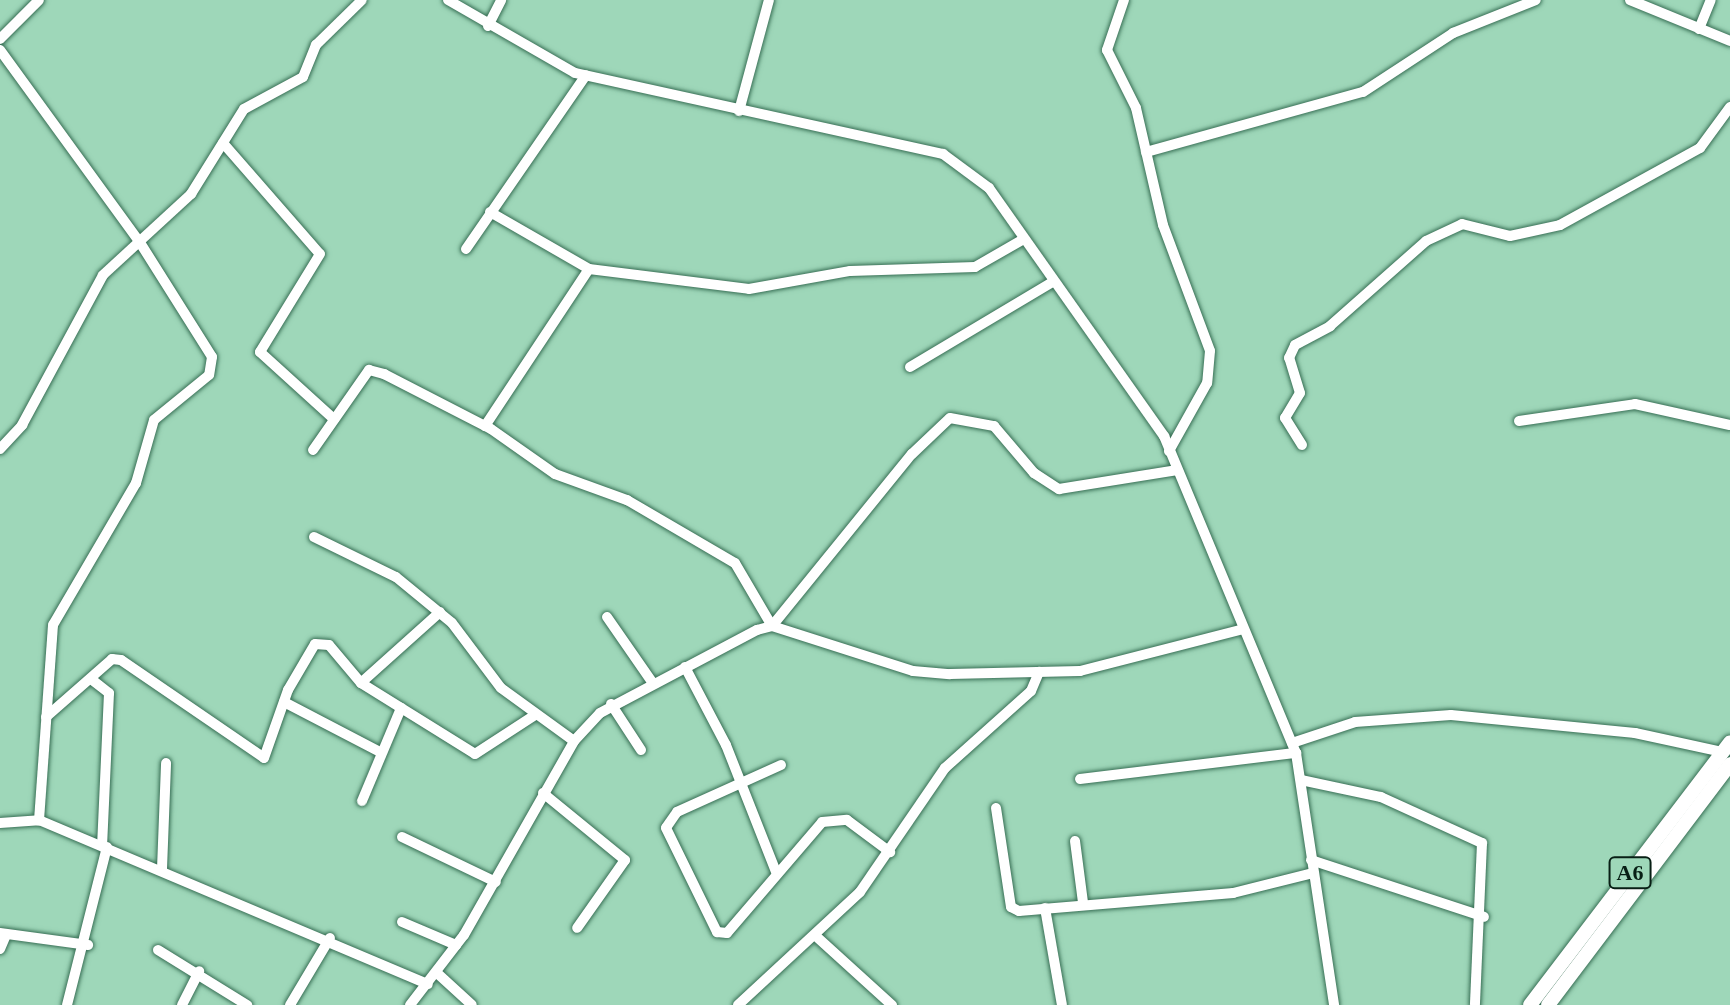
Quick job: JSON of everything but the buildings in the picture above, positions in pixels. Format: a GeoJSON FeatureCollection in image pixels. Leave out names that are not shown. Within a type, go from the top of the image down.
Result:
{"type":"FeatureCollection","features":[{"type":"Feature","properties":{"kind":"highway","name":"A6"},"geometry":{"type":"LineString","coordinates":[[1530,1005],[1728,753]]}},
{"type":"Feature","properties":{"kind":"highway","name":"A6"},"geometry":{"type":"LineString","coordinates":[[1548,1005],[1728,753]]}},
{"type":"Feature","properties":{"kind":"street"},"geometry":{"type":"LineString","coordinates":[[0,39],[39,0]]}},
{"type":"Feature","properties":{"kind":"street"},"geometry":{"type":"LineString","coordinates":[[0,449],[56,367],[79,307],[139,241],[191,194],[244,109],[303,77],[316,45],[362,0]]}},
{"type":"Feature","properties":{"kind":"street"},"geometry":{"type":"LineString","coordinates":[[448,0],[488,26],[586,75],[943,154],[989,188],[1051,283],[1138,394],[1169,451],[1294,748],[1334,1005]]}},
{"type":"Feature","properties":{"kind":"street"},"geometry":{"type":"LineString","coordinates":[[488,26],[501,0]]}},
{"type":"Feature","properties":{"kind":"street"},"geometry":{"type":"LineString","coordinates":[[739,111],[769,0]]}},
{"type":"Feature","properties":{"kind":"street"},"geometry":{"type":"LineString","coordinates":[[1124,0],[1107,50],[1121,66],[1163,225],[1210,351],[1207,383],[1169,451]]}},
{"type":"Feature","properties":{"kind":"street"},"geometry":{"type":"LineString","coordinates":[[1146,152],[1363,92],[1453,33],[1536,0]]}},
{"type":"Feature","properties":{"kind":"street"},"geometry":{"type":"LineString","coordinates":[[1630,0],[1646,3],[1730,41]]}},
{"type":"Feature","properties":{"kind":"street"},"geometry":{"type":"LineString","coordinates":[[1699,29],[1711,0]]}},
{"type":"Feature","properties":{"kind":"street"},"geometry":{"type":"LineString","coordinates":[[0,50],[139,241],[205,342],[209,375],[154,420],[136,483],[62,602],[53,625],[39,820]]}},
{"type":"Feature","properties":{"kind":"street"},"geometry":{"type":"LineString","coordinates":[[466,249],[586,75]]}},
{"type":"Feature","properties":{"kind":"street"},"geometry":{"type":"LineString","coordinates":[[1302,445],[1285,418],[1300,393],[1289,358],[1295,345],[1330,326],[1426,241],[1462,224],[1510,236],[1560,225],[1700,148],[1730,107]]}},
{"type":"Feature","properties":{"kind":"street"},"geometry":{"type":"LineString","coordinates":[[223,143],[320,254],[260,352],[334,419]]}},
{"type":"Feature","properties":{"kind":"street"},"geometry":{"type":"LineString","coordinates":[[490,212],[589,269],[764,288],[850,271],[975,267],[1022,240]]}},
{"type":"Feature","properties":{"kind":"street"},"geometry":{"type":"LineString","coordinates":[[485,426],[589,269]]}},
{"type":"Feature","properties":{"kind":"street"},"geometry":{"type":"LineString","coordinates":[[910,367],[1051,283]]}},
{"type":"Feature","properties":{"kind":"street"},"geometry":{"type":"LineString","coordinates":[[313,450],[369,370],[485,426],[555,474],[627,500],[735,563],[772,626],[913,671],[1080,671],[1244,629]]}},
{"type":"Feature","properties":{"kind":"street"},"geometry":{"type":"LineString","coordinates":[[1519,421],[1635,404],[1730,425]]}},
{"type":"Feature","properties":{"kind":"street"},"geometry":{"type":"LineString","coordinates":[[410,1005],[437,973],[496,882],[574,741],[611,704],[772,626],[797,588],[950,418],[994,426],[1034,473],[1059,489],[1177,470]]}},
{"type":"Feature","properties":{"kind":"street"},"geometry":{"type":"LineString","coordinates":[[314,537],[396,577],[440,612],[501,688],[574,741]]}},
{"type":"Feature","properties":{"kind":"street"},"geometry":{"type":"LineString","coordinates":[[361,683],[440,612]]}},
{"type":"Feature","properties":{"kind":"street"},"geometry":{"type":"LineString","coordinates":[[607,617],[652,682]]}},
{"type":"Feature","properties":{"kind":"street"},"geometry":{"type":"LineString","coordinates":[[46,717],[91,679],[121,660],[258,758],[267,755],[284,702],[319,641],[361,683],[475,754],[535,715]]}},
{"type":"Feature","properties":{"kind":"street"},"geometry":{"type":"LineString","coordinates":[[685,667],[740,783],[776,872]]}},
{"type":"Feature","properties":{"kind":"street"},"geometry":{"type":"LineString","coordinates":[[738,1005],[818,938],[890,852],[945,768],[1031,691],[1039,672]]}},
{"type":"Feature","properties":{"kind":"street"},"geometry":{"type":"LineString","coordinates":[[67,1005],[88,945],[105,846],[109,693],[91,679]]}},
{"type":"Feature","properties":{"kind":"street"},"geometry":{"type":"LineString","coordinates":[[284,702],[380,752]]}},
{"type":"Feature","properties":{"kind":"street"},"geometry":{"type":"LineString","coordinates":[[611,704],[641,750]]}},
{"type":"Feature","properties":{"kind":"street"},"geometry":{"type":"LineString","coordinates":[[362,801],[401,708]]}},
{"type":"Feature","properties":{"kind":"street"},"geometry":{"type":"LineString","coordinates":[[1080,779],[1294,748],[1402,714],[1635,733],[1728,753]]}},
{"type":"Feature","properties":{"kind":"street"},"geometry":{"type":"LineString","coordinates":[[162,869],[166,763]]}},
{"type":"Feature","properties":{"kind":"street"},"geometry":{"type":"LineString","coordinates":[[781,765],[677,812],[666,828],[699,907],[722,934],[776,872],[831,819],[847,820],[890,852]]}},
{"type":"Feature","properties":{"kind":"street"},"geometry":{"type":"LineString","coordinates":[[1301,780],[1381,797],[1482,843],[1484,917],[1475,1005]]}},
{"type":"Feature","properties":{"kind":"street"},"geometry":{"type":"LineString","coordinates":[[543,793],[625,860],[577,928]]}},
{"type":"Feature","properties":{"kind":"street"},"geometry":{"type":"LineString","coordinates":[[996,808],[1011,907],[1045,908],[1233,893],[1313,873]]}},
{"type":"Feature","properties":{"kind":"street"},"geometry":{"type":"LineString","coordinates":[[0,823],[39,820],[330,938],[428,984]]}},
{"type":"Feature","properties":{"kind":"street"},"geometry":{"type":"LineString","coordinates":[[402,837],[496,882]]}},
{"type":"Feature","properties":{"kind":"street"},"geometry":{"type":"LineString","coordinates":[[1075,841],[1083,903]]}},
{"type":"Feature","properties":{"kind":"street"},"geometry":{"type":"LineString","coordinates":[[1311,860],[1484,917]]}},
{"type":"Feature","properties":{"kind":"street"},"geometry":{"type":"LineString","coordinates":[[1045,908],[1062,1005]]}},
{"type":"Feature","properties":{"kind":"street"},"geometry":{"type":"LineString","coordinates":[[402,922],[456,945]]}},
{"type":"Feature","properties":{"kind":"street"},"geometry":{"type":"LineString","coordinates":[[0,949],[3,934],[88,945]]}},
{"type":"Feature","properties":{"kind":"street"},"geometry":{"type":"LineString","coordinates":[[290,1005],[330,938]]}},
{"type":"Feature","properties":{"kind":"street"},"geometry":{"type":"LineString","coordinates":[[818,938],[892,1005]]}},
{"type":"Feature","properties":{"kind":"street"},"geometry":{"type":"LineString","coordinates":[[158,950],[199,971],[247,1005]]}},
{"type":"Feature","properties":{"kind":"street"},"geometry":{"type":"LineString","coordinates":[[182,1005],[199,971]]}},
{"type":"Feature","properties":{"kind":"street"},"geometry":{"type":"LineString","coordinates":[[437,973],[472,1005]]}}]}
